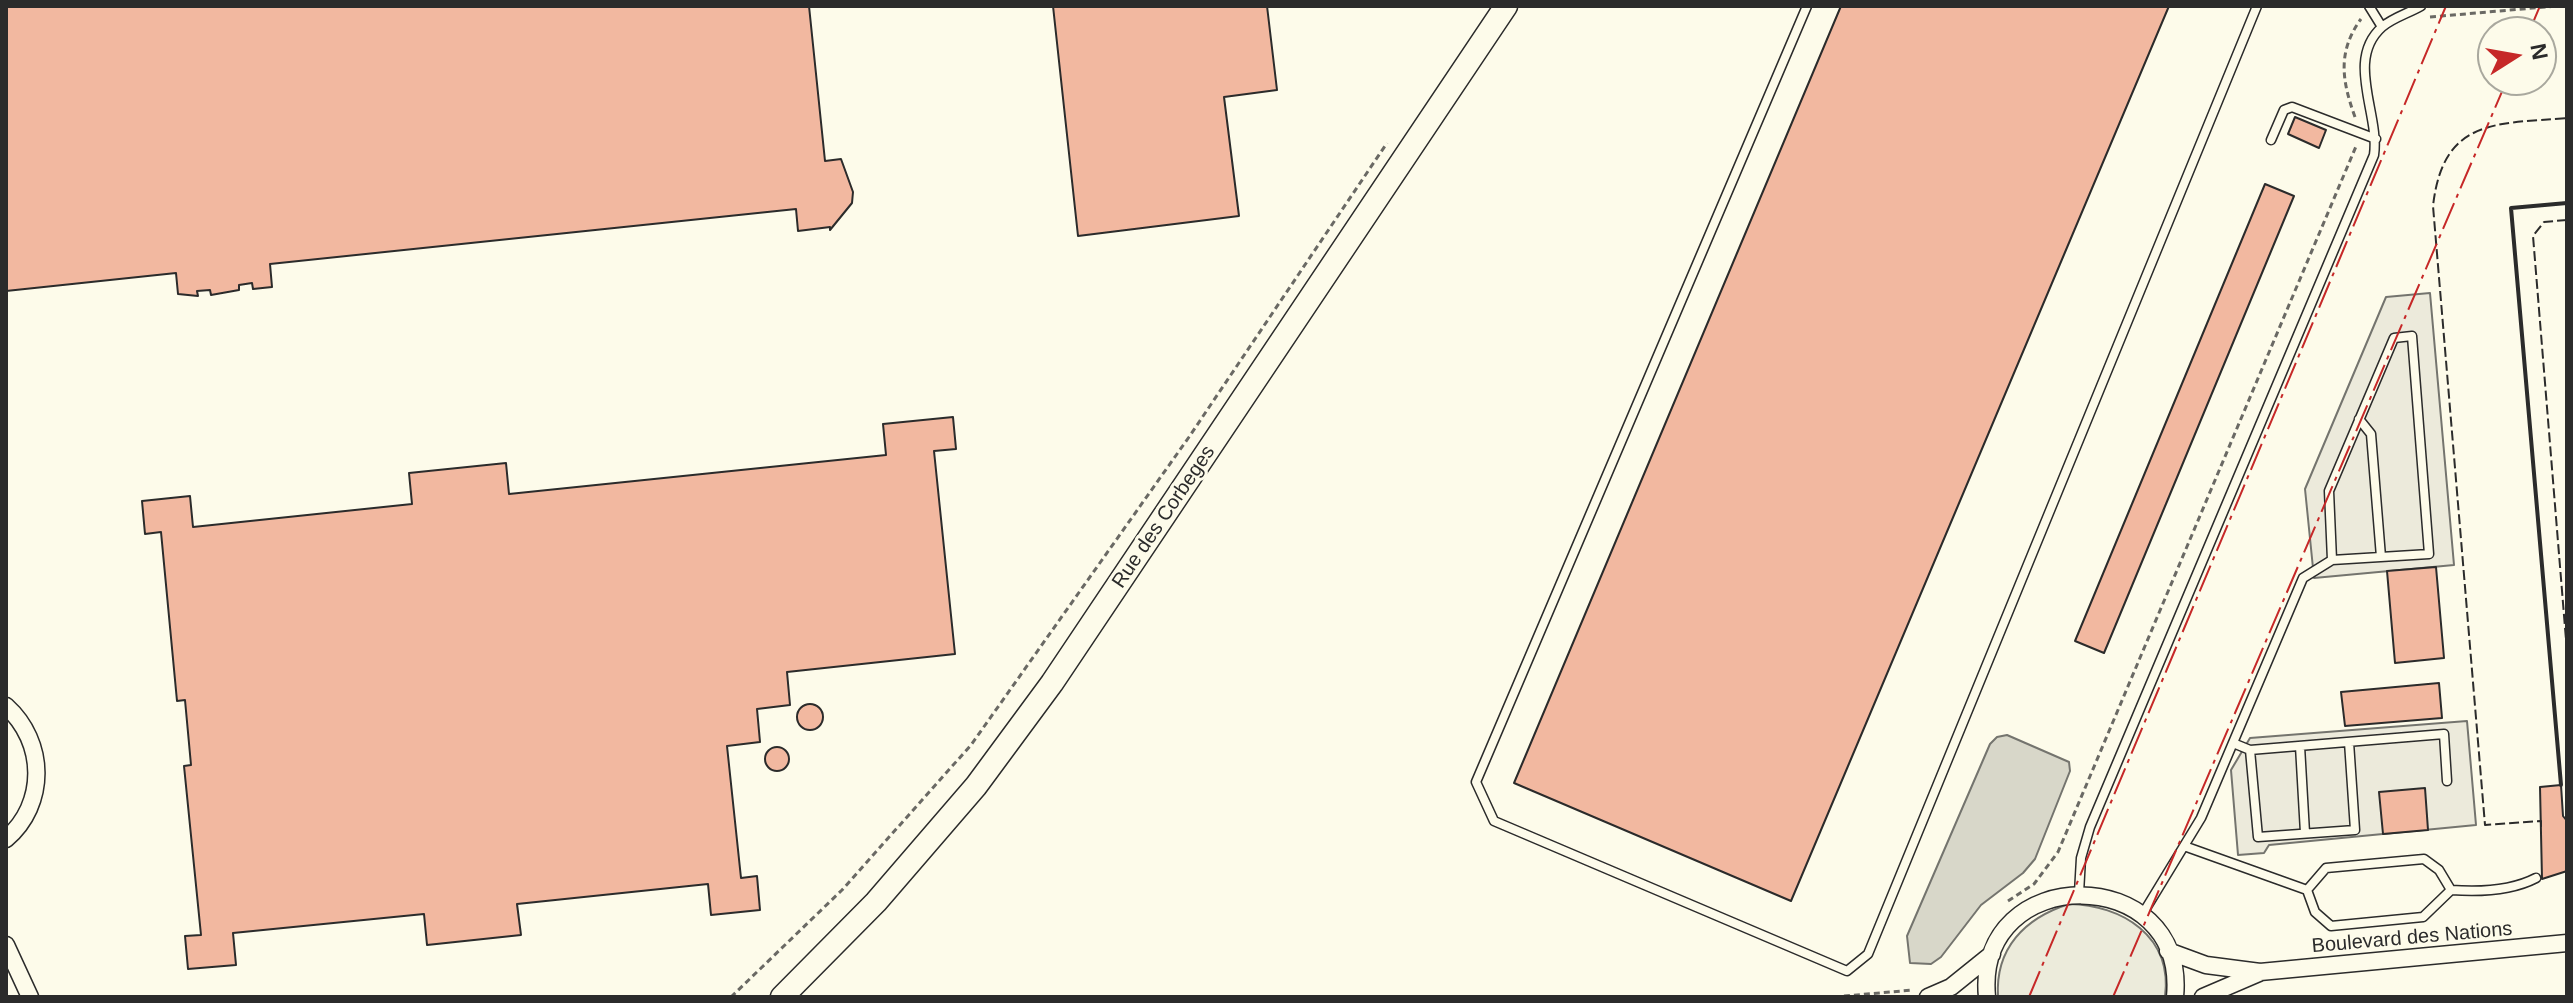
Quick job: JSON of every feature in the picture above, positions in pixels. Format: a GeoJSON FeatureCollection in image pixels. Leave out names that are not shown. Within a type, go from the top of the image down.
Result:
{"type":"FeatureCollection","features":[{"type":"Feature","properties":{"kind":"street","name":"Rue des Corbeges"},"geometry":{"type":"LineString","coordinates":[[782,997],[876,902],[936,833],[976,786],[1052,683],[1506,6]]}},
{"type":"Feature","properties":{"kind":"street"},"geometry":{"type":"LineString","coordinates":[[6,706],[31,740],[38,771],[32,803],[6,839]]}},
{"type":"Feature","properties":{"kind":"street"},"geometry":{"type":"LineString","coordinates":[[1921,993],[1951,987],[1992,954],[2018,917],[2057,896],[2079,893],[2101,895],[2142,915],[2168,951],[2176,982],[2175,997]]}},
{"type":"Feature","properties":{"kind":"street","name":"Boulevard des Nations"},"geometry":{"type":"LineString","coordinates":[[2168,951],[2206,965],[2260,972],[2567,943]]}},
{"type":"Feature","properties":{"kind":"street"},"geometry":{"type":"LineString","coordinates":[[6,945],[30,997]]}},
{"type":"Feature","properties":{"kind":"street"},"geometry":{"type":"LineString","coordinates":[[1987,997],[1986,983],[1992,954]]}},
{"type":"Feature","properties":{"kind":"street","name":"Boulevard des Nations"},"geometry":{"type":"LineString","coordinates":[[2203,997],[2260,972]]}},
{"type":"Feature","properties":{"kind":"lane"},"geometry":{"type":"LineString","coordinates":[[1807,6],[1476,782],[1494,821],[1847,971],[1868,954],[2257,6]]}},
{"type":"Feature","properties":{"kind":"lane"},"geometry":{"type":"LineString","coordinates":[[2079,893],[2081,858],[2090,827],[2369,167],[2376,139],[2364,67],[2368,48],[2382,27],[2421,6]]}},
{"type":"Feature","properties":{"kind":"lane"},"geometry":{"type":"LineString","coordinates":[[2370,8],[2382,27]]}},
{"type":"Feature","properties":{"kind":"lane"},"geometry":{"type":"LineString","coordinates":[[2271,140],[2284,110],[2292,107],[2357,135],[2376,139]]}},
{"type":"Feature","properties":{"kind":"lane"},"geometry":{"type":"LineString","coordinates":[[2142,915],[2201,818],[2303,578],[2332,560],[2429,554],[2412,336],[2394,338],[2329,491],[2332,560]]}},
{"type":"Feature","properties":{"kind":"lane"},"geometry":{"type":"LineString","coordinates":[[2359,419],[2371,434],[2381,557]]}},
{"type":"Feature","properties":{"kind":"lane"},"geometry":{"type":"LineString","coordinates":[[2233,743],[2250,750],[2444,734],[2447,781]]}},
{"type":"Feature","properties":{"kind":"lane"},"geometry":{"type":"LineString","coordinates":[[2250,750],[2258,837],[2355,830],[2349,742]]}},
{"type":"Feature","properties":{"kind":"lane"},"geometry":{"type":"LineString","coordinates":[[2300,746],[2305,833]]}},
{"type":"Feature","properties":{"kind":"lane"},"geometry":{"type":"LineString","coordinates":[[2184,846],[2307,890]]}},
{"type":"Feature","properties":{"kind":"lane"},"geometry":{"type":"LineString","coordinates":[[2307,890],[2326,868],[2424,859],[2439,870],[2451,890]]}},
{"type":"Feature","properties":{"kind":"lane"},"geometry":{"type":"LineString","coordinates":[[2307,890],[2315,912],[2331,926],[2423,917],[2451,890],[2486,890],[2524,884],[2536,878]]}},
{"type":"Feature","properties":{"kind":"path"},"geometry":{"type":"LineString","coordinates":[[2421,6],[2429,17],[2557,6]]}},
{"type":"Feature","properties":{"kind":"path"},"geometry":{"type":"LineString","coordinates":[[2002,907],[2034,884],[2058,852],[2350,160],[2358,125],[2345,91],[2344,52],[2355,27],[2370,8]]}},
{"type":"Feature","properties":{"kind":"path"},"geometry":{"type":"LineString","coordinates":[[731,997],[842,890],[971,745],[1189,437],[1395,132]]}},
{"type":"Feature","properties":{"kind":"path"},"geometry":{"type":"LineString","coordinates":[[1834,997],[1921,993]]}},
{"type":"Feature","properties":{"kind":"shaded area"},"geometry":{"type":"Polygon","coordinates":[[[2430,293],[2454,565],[2314,578],[2305,489],[2386,297],[2430,293]]]}},
{"type":"Feature","properties":{"kind":"shaded area"},"geometry":{"type":"Polygon","coordinates":[[[2467,721],[2476,825],[2269,845],[2264,853],[2238,855],[2231,770],[2250,738],[2467,721]]]}},
{"type":"Feature","properties":{"kind":"shaded area"},"geometry":{"type":"Polygon","coordinates":[[[2007,735],[2069,762],[2070,771],[2035,859],[2023,873],[1981,905],[1941,957],[1931,964],[1910,963],[1907,936],[1990,744],[1997,737],[2007,735]]]}},
{"type":"Feature","properties":{"kind":"shaded area"},"geometry":{"type":"Polygon","coordinates":[[[2069,904],[2107,910],[2140,928],[2161,957],[2165,997],[1998,997],[2002,964],[2016,937],[2039,918],[2069,904]]]}},
{"type":"Feature","properties":{"kind":"building"},"geometry":{"type":"Polygon","coordinates":[[[6,6],[809,6],[825,161],[841,159],[853,192],[852,203],[830,230],[830,227],[798,231],[796,209],[270,264],[272,287],[253,289],[252,283],[239,285],[239,290],[211,295],[210,290],[197,291],[198,296],[178,294],[176,273],[6,291],[6,6]]]}},
{"type":"Feature","properties":{"kind":"building"},"geometry":{"type":"Polygon","coordinates":[[[1053,6],[1267,6],[1277,90],[1224,97],[1239,216],[1078,236],[1053,6]]]}},
{"type":"Feature","properties":{"kind":"building"},"geometry":{"type":"Polygon","coordinates":[[[1841,6],[2169,6],[1791,901],[1514,783],[1841,6]]]}},
{"type":"Feature","properties":{"kind":"building"},"geometry":{"type":"Polygon","coordinates":[[[2295,117],[2326,130],[2319,148],[2288,134],[2295,117]]]}},
{"type":"Feature","properties":{"kind":"building"},"geometry":{"type":"Polygon","coordinates":[[[2265,184],[2294,196],[2104,653],[2075,641],[2265,184]]]}},
{"type":"Feature","properties":{"kind":"building"},"geometry":{"type":"Polygon","coordinates":[[[953,417],[956,449],[934,451],[955,654],[787,672],[790,705],[757,709],[760,742],[727,746],[741,878],[757,876],[760,910],[711,915],[708,884],[517,904],[521,935],[427,945],[424,914],[233,933],[236,965],[188,969],[185,936],[201,935],[184,766],[191,765],[185,700],[177,701],[161,532],[145,534],[142,501],[190,496],[193,527],[412,504],[409,473],[506,463],[509,494],[886,455],[883,424],[953,417]]]}},
{"type":"Feature","properties":{"kind":"building"},"geometry":{"type":"Polygon","coordinates":[[[2436,567],[2444,658],[2395,663],[2387,571],[2436,567]]]}},
{"type":"Feature","properties":{"kind":"building"},"geometry":{"type":"Polygon","coordinates":[[[2439,683],[2442,718],[2345,726],[2341,692],[2439,683]]]}},
{"type":"Feature","properties":{"kind":"building"},"geometry":{"type":"Polygon","coordinates":[[[810,704],[819,708],[823,717],[819,726],[810,730],[801,726],[797,717],[801,708],[810,704]]]}},
{"type":"Feature","properties":{"kind":"building"},"geometry":{"type":"Polygon","coordinates":[[[777,747],[786,750],[789,759],[786,768],[777,771],[768,768],[765,759],[768,750],[777,747]]]}},
{"type":"Feature","properties":{"kind":"building"},"geometry":{"type":"Polygon","coordinates":[[[2561,785],[2563,816],[2567,821],[2567,871],[2542,879],[2540,787],[2561,785]]]}},
{"type":"Feature","properties":{"kind":"building"},"geometry":{"type":"Polygon","coordinates":[[[2425,788],[2428,830],[2383,834],[2379,792],[2425,788]]]}},
{"type":"Feature","properties":{"kind":"fence"},"geometry":{"type":"LineString","coordinates":[[2541,827],[2541,821],[2485,825],[2433,206],[2439,177],[2448,156],[2461,141],[2477,131],[2496,125],[2567,118]]}},
{"type":"Feature","properties":{"kind":"fence"},"geometry":{"type":"LineString","coordinates":[[2567,220],[2544,222],[2533,236],[2567,652]]}},
{"type":"Feature","properties":{"kind":"wall"},"geometry":{"type":"LineString","coordinates":[[2561,785],[2511,208],[2567,203]]}},
{"type":"Feature","properties":{"kind":"power"},"geometry":{"type":"LineString","coordinates":[[2029,997],[2446,6]]}},
{"type":"Feature","properties":{"kind":"power"},"geometry":{"type":"LineString","coordinates":[[2536,16],[2540,6]]}},
{"type":"Feature","properties":{"kind":"power"},"geometry":{"type":"LineString","coordinates":[[2113,997],[2500,96]]}}]}
